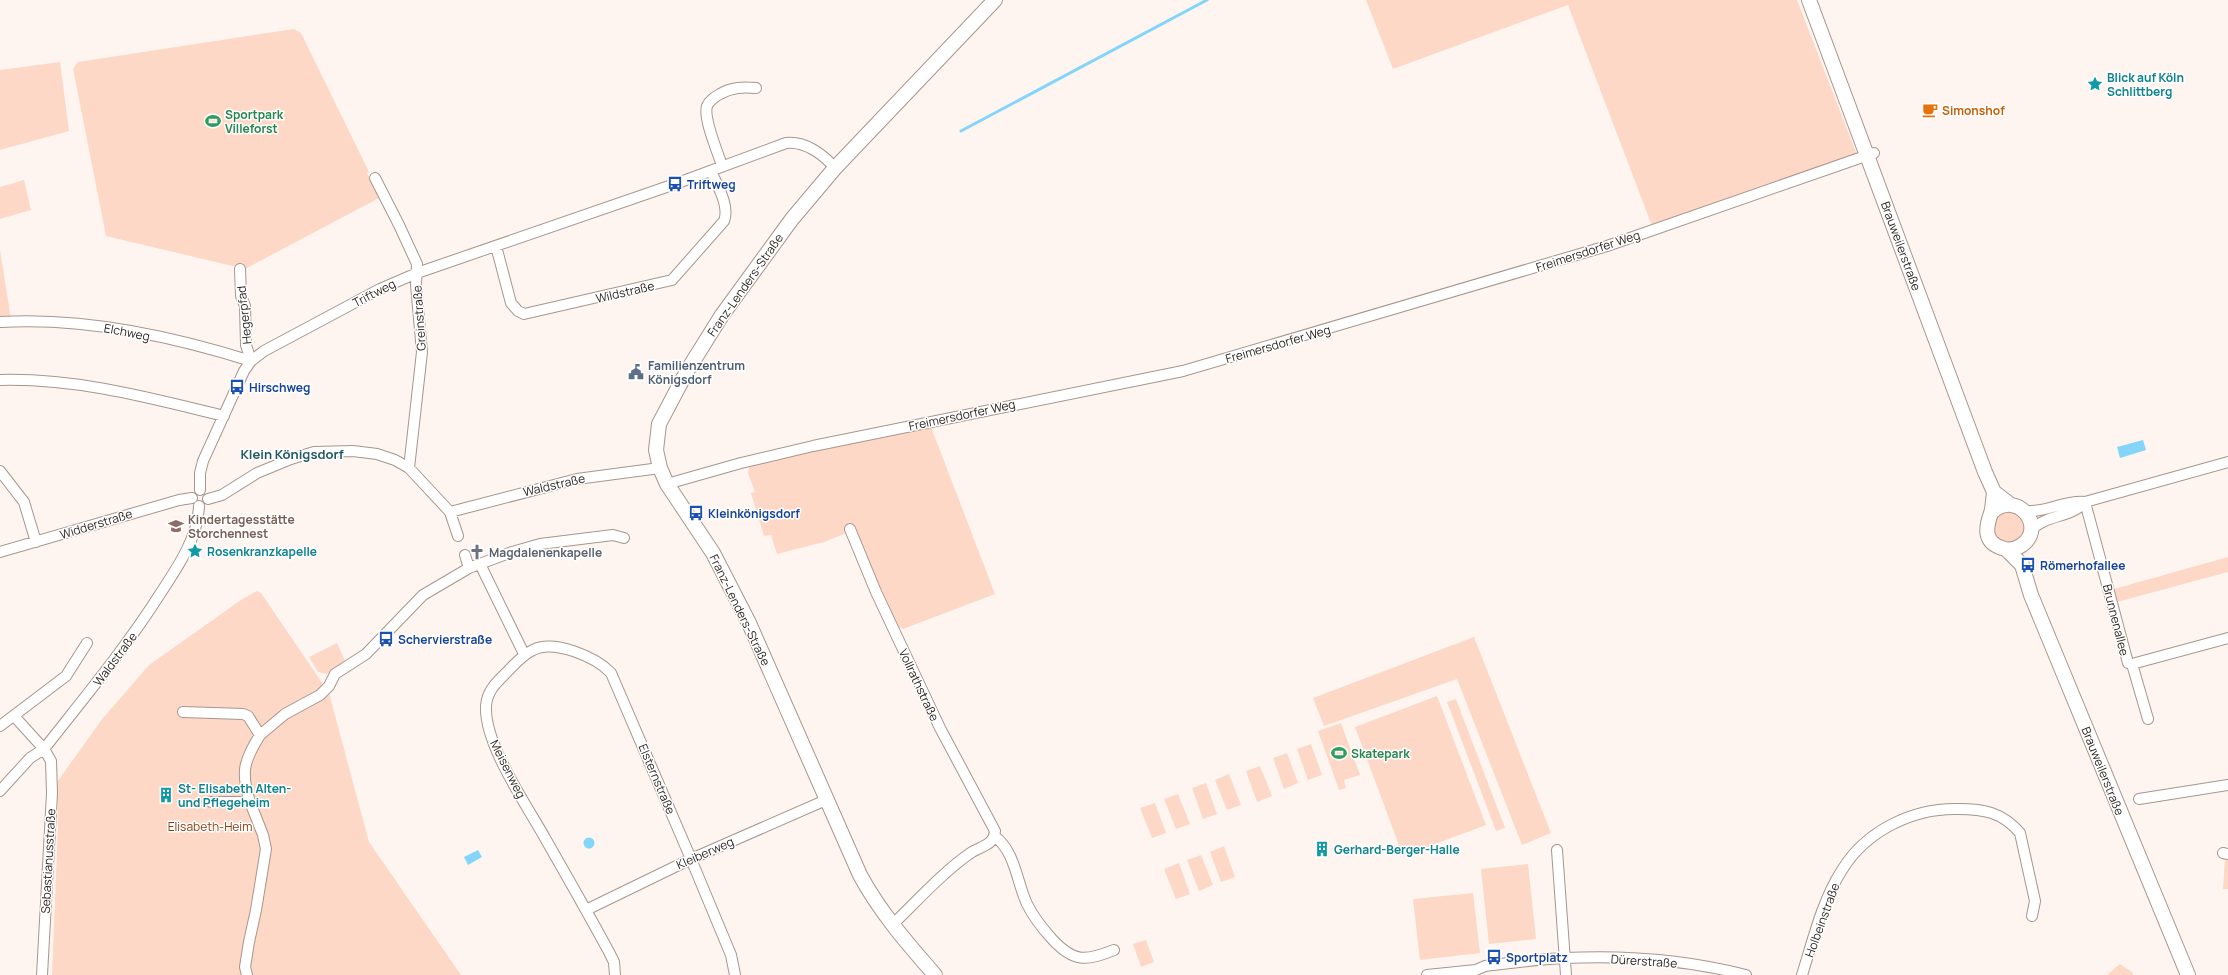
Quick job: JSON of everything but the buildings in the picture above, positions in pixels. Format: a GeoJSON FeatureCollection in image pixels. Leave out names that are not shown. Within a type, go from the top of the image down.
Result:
{"type":"FeatureCollection","features":[{"type":"Feature","properties":{"kind":"main road","name":"Franz-Lenders-Straße"},"geometry":{"type":"LineString","coordinates":[[935,975],[892,925],[872,898],[826,800],[749,623],[729,582],[667,484],[660,468],[656,450],[658,424],[687,371],[760,262],[835,168],[995,0]]}},
{"type":"Feature","properties":{"kind":"main road","name":"Brauweilerstraße"},"geometry":{"type":"LineString","coordinates":[[1809,0],[1871,154],[1994,492],[1991,513],[1987,522],[1987,533],[1992,542],[2006,549],[2022,565],[2031,595],[2188,975]]}},
{"type":"Feature","properties":{"kind":"main road"},"geometry":{"type":"LineString","coordinates":[[1994,492],[2011,504],[2025,511]]}},
{"type":"Feature","properties":{"kind":"main road"},"geometry":{"type":"LineString","coordinates":[[1991,513],[2000,506],[2011,504]]}},
{"type":"Feature","properties":{"kind":"main road","name":"Brauweilerstraße"},"geometry":{"type":"LineString","coordinates":[[2022,565],[2031,523],[2025,511]]}},
{"type":"Feature","properties":{"kind":"main road"},"geometry":{"type":"LineString","coordinates":[[2006,549],[2017,548],[2028,536]]}},
{"type":"Feature","properties":{"kind":"street"},"geometry":{"type":"LineString","coordinates":[[722,166],[707,119],[707,106],[714,97],[727,90],[739,87],[756,88]]}},
{"type":"Feature","properties":{"kind":"street","name":"Triftweg"},"geometry":{"type":"LineString","coordinates":[[200,490],[200,474],[203,461],[244,371],[251,361],[264,351],[380,289],[417,273],[786,144],[794,142],[818,153],[835,168]]}},
{"type":"Feature","properties":{"kind":"street","name":"Freimersdorfer Weg"},"geometry":{"type":"LineString","coordinates":[[667,484],[741,463],[813,446],[1183,371],[1607,246],[1871,154]]}},
{"type":"Feature","properties":{"kind":"street","name":"Wildstraße"},"geometry":{"type":"LineString","coordinates":[[496,246],[511,303],[518,311],[524,314],[672,280],[724,221],[726,216],[724,205],[711,171]]}},
{"type":"Feature","properties":{"kind":"street","name":"Greinstraße"},"geometry":{"type":"LineString","coordinates":[[374,178],[415,257],[417,273],[416,284],[422,352],[409,468]]}},
{"type":"Feature","properties":{"kind":"street","name":"Hegerpfad"},"geometry":{"type":"LineString","coordinates":[[240,269],[241,296],[245,306],[246,345],[251,361]]}},
{"type":"Feature","properties":{"kind":"street","name":"Elchweg"},"geometry":{"type":"LineString","coordinates":[[0,322],[48,320],[113,328],[251,361]]}},
{"type":"Feature","properties":{"kind":"street"},"geometry":{"type":"LineString","coordinates":[[0,380],[34,380],[82,384],[224,416]]}},
{"type":"Feature","properties":{"kind":"street"},"geometry":{"type":"LineString","coordinates":[[208,498],[222,496],[257,473],[314,452],[353,451],[376,454],[395,460],[409,468],[450,512],[458,536]]}},
{"type":"Feature","properties":{"kind":"street"},"geometry":{"type":"LineString","coordinates":[[2025,511],[2041,511],[2072,502],[2085,502],[2228,462]]}},
{"type":"Feature","properties":{"kind":"street","name":"Waldstraße"},"geometry":{"type":"LineString","coordinates":[[450,512],[577,479],[660,468]]}},
{"type":"Feature","properties":{"kind":"street"},"geometry":{"type":"LineString","coordinates":[[0,471],[24,502],[36,542]]}},
{"type":"Feature","properties":{"kind":"street"},"geometry":{"type":"LineString","coordinates":[[200,490],[206,492],[208,498],[205,504],[199,506],[194,504],[192,498],[194,492],[200,490]]}},
{"type":"Feature","properties":{"kind":"street","name":"Widderstraße"},"geometry":{"type":"LineString","coordinates":[[0,552],[179,500],[192,498]]}},
{"type":"Feature","properties":{"kind":"street"},"geometry":{"type":"LineString","coordinates":[[2028,536],[2044,520],[2075,511],[2085,502]]}},
{"type":"Feature","properties":{"kind":"street","name":"Brunnenallee"},"geometry":{"type":"LineString","coordinates":[[2085,502],[2110,590],[2111,605],[2125,658],[2128,663],[2132,664],[2228,638]]}},
{"type":"Feature","properties":{"kind":"street","name":"Waldstraße"},"geometry":{"type":"LineString","coordinates":[[0,791],[30,758],[44,750],[131,639],[174,572],[199,519],[199,506]]}},
{"type":"Feature","properties":{"kind":"street","name":"Vollrathstraße"},"geometry":{"type":"LineString","coordinates":[[850,529],[882,605],[940,728],[993,825],[994,836],[1005,845],[1027,903],[1037,923],[1060,948],[1075,958],[1093,958],[1114,950]]}},
{"type":"Feature","properties":{"kind":"street"},"geometry":{"type":"LineString","coordinates":[[247,975],[245,967],[248,942],[256,910],[266,849],[263,834],[250,802],[243,779],[251,749],[260,735],[280,718],[326,690],[335,674],[366,654],[423,595],[468,568],[509,553],[540,544],[613,535],[624,538]]}},
{"type":"Feature","properties":{"kind":"street"},"geometry":{"type":"LineString","coordinates":[[465,555],[468,568]]}},
{"type":"Feature","properties":{"kind":"street"},"geometry":{"type":"LineString","coordinates":[[480,564],[524,654]]}},
{"type":"Feature","properties":{"kind":"street"},"geometry":{"type":"LineString","coordinates":[[0,726],[66,676],[87,643]]}},
{"type":"Feature","properties":{"kind":"street","name":"Elsternstraße"},"geometry":{"type":"LineString","coordinates":[[524,654],[535,648],[544,647],[564,649],[594,659],[611,672],[731,955],[735,975]]}},
{"type":"Feature","properties":{"kind":"street","name":"Meisenweg"},"geometry":{"type":"LineString","coordinates":[[524,654],[490,692],[486,707],[491,736],[519,791],[614,962],[615,975]]}},
{"type":"Feature","properties":{"kind":"street","name":"Brunnenallee"},"geometry":{"type":"LineString","coordinates":[[2132,664],[2148,720]]}},
{"type":"Feature","properties":{"kind":"street"},"geometry":{"type":"LineString","coordinates":[[184,712],[243,714],[248,716],[260,735]]}},
{"type":"Feature","properties":{"kind":"street","name":"Sebastianusstraße"},"geometry":{"type":"LineString","coordinates":[[14,716],[44,750],[51,761],[52,793],[42,975]]}},
{"type":"Feature","properties":{"kind":"street"},"geometry":{"type":"LineString","coordinates":[[2139,799],[2228,785]]}},
{"type":"Feature","properties":{"kind":"street","name":"Kleiberweg"},"geometry":{"type":"LineString","coordinates":[[586,910],[691,859],[826,800]]}},
{"type":"Feature","properties":{"kind":"street"},"geometry":{"type":"LineString","coordinates":[[211,802],[250,802]]}},
{"type":"Feature","properties":{"kind":"street","name":"Holbeinstraße"},"geometry":{"type":"LineString","coordinates":[[1802,975],[1825,905],[1842,869],[1860,848],[1878,833],[1903,819],[1920,813],[1938,809],[1972,809],[2004,817],[2013,825],[2020,833],[2035,901],[2032,916]]}},
{"type":"Feature","properties":{"kind":"street"},"geometry":{"type":"LineString","coordinates":[[892,925],[965,857],[988,844],[994,836]]}},
{"type":"Feature","properties":{"kind":"street"},"geometry":{"type":"LineString","coordinates":[[1557,850],[1566,975]]}},
{"type":"Feature","properties":{"kind":"street","name":"Dürerstraße"},"geometry":{"type":"LineString","coordinates":[[1427,975],[1476,970],[1485,966],[1564,958],[1628,958],[1746,975]]}},
{"type":"Feature","properties":{"kind":"green space"},"geometry":{"type":"Polygon","coordinates":[[[1366,0],[1797,0],[1857,155],[1652,226],[1568,5],[1393,69],[1366,0]]]}},
{"type":"Feature","properties":{"kind":"green space","name":"Sportpark Villeforst"},"geometry":{"type":"Polygon","coordinates":[[[294,29],[301,33],[369,172],[367,173],[379,198],[245,269],[106,236],[73,69],[78,62],[294,29]]]}},
{"type":"Feature","properties":{"kind":"green space"},"geometry":{"type":"Polygon","coordinates":[[[60,62],[69,131],[0,150],[0,70],[60,62]]]}},
{"type":"Feature","properties":{"kind":"green space"},"geometry":{"type":"Polygon","coordinates":[[[24,180],[31,210],[0,219],[0,187],[24,180]]]}},
{"type":"Feature","properties":{"kind":"green space"},"geometry":{"type":"Polygon","coordinates":[[[0,250],[11,319],[0,319],[0,250]]]}},
{"type":"Feature","properties":{"kind":"green space"},"geometry":{"type":"Polygon","coordinates":[[[931,427],[995,594],[903,629],[895,625],[854,530],[824,542],[777,554],[771,535],[764,536],[751,493],[755,492],[748,473],[749,467],[818,449],[931,427]]]}},
{"type":"Feature","properties":{"kind":"green space"},"geometry":{"type":"Polygon","coordinates":[[[2012,510],[2022,518],[2025,524],[2025,530],[2018,539],[2013,542],[2007,542],[2000,539],[1993,533],[1997,515],[2012,510]]]}},
{"type":"Feature","properties":{"kind":"green space"},"geometry":{"type":"Polygon","coordinates":[[[2228,557],[2228,572],[2117,602],[2114,589],[2228,557]]]}},
{"type":"Feature","properties":{"kind":"green space","name":"Elisabeth-Heim"},"geometry":{"type":"Polygon","coordinates":[[[257,591],[261,593],[329,693],[369,842],[461,975],[52,975],[58,826],[57,782],[103,718],[149,665],[241,600],[257,591]]]}},
{"type":"Feature","properties":{"kind":"green space"},"geometry":{"type":"Polygon","coordinates":[[[1474,637],[1551,833],[1522,845],[1457,679],[1324,726],[1313,698],[1474,637]]]}},
{"type":"Feature","properties":{"kind":"green space"},"geometry":{"type":"Polygon","coordinates":[[[337,643],[346,663],[327,674],[318,672],[309,657],[337,643]]]}},
{"type":"Feature","properties":{"kind":"green space"},"geometry":{"type":"Polygon","coordinates":[[[1437,696],[1486,825],[1403,856],[1355,727],[1437,696]]]}},
{"type":"Feature","properties":{"kind":"green space"},"geometry":{"type":"Polygon","coordinates":[[[1456,699],[1505,828],[1496,831],[1447,702],[1456,699]]]}},
{"type":"Feature","properties":{"kind":"green space","name":"Skatepark"},"geometry":{"type":"Polygon","coordinates":[[[1341,723],[1360,775],[1344,780],[1346,788],[1339,790],[1318,731],[1341,723]]]}},
{"type":"Feature","properties":{"kind":"green space"},"geometry":{"type":"Polygon","coordinates":[[[1311,744],[1322,775],[1308,780],[1297,749],[1311,744]]]}},
{"type":"Feature","properties":{"kind":"green space"},"geometry":{"type":"Polygon","coordinates":[[[1287,753],[1298,783],[1284,789],[1273,758],[1287,753]]]}},
{"type":"Feature","properties":{"kind":"green space"},"geometry":{"type":"Polygon","coordinates":[[[1260,766],[1272,796],[1257,802],[1246,771],[1260,766]]]}},
{"type":"Feature","properties":{"kind":"green space"},"geometry":{"type":"Polygon","coordinates":[[[1229,774],[1241,805],[1227,810],[1215,780],[1229,774]]]}},
{"type":"Feature","properties":{"kind":"green space"},"geometry":{"type":"Polygon","coordinates":[[[1206,783],[1217,814],[1203,819],[1192,788],[1206,783]]]}},
{"type":"Feature","properties":{"kind":"green space"},"geometry":{"type":"Polygon","coordinates":[[[1178,794],[1190,824],[1176,829],[1164,799],[1178,794]]]}},
{"type":"Feature","properties":{"kind":"green space"},"geometry":{"type":"Polygon","coordinates":[[[1155,803],[1166,833],[1152,838],[1140,808],[1155,803]]]}},
{"type":"Feature","properties":{"kind":"green space"},"geometry":{"type":"Polygon","coordinates":[[[1224,846],[1235,877],[1221,882],[1210,852],[1224,846]]]}},
{"type":"Feature","properties":{"kind":"green space"},"geometry":{"type":"Polygon","coordinates":[[[1201,855],[1213,885],[1199,891],[1187,860],[1201,855]]]}},
{"type":"Feature","properties":{"kind":"green space"},"geometry":{"type":"Polygon","coordinates":[[[2225,860],[2228,860],[2228,889],[2223,889],[2225,860]]]}},
{"type":"Feature","properties":{"kind":"green space"},"geometry":{"type":"Polygon","coordinates":[[[1179,863],[1190,894],[1176,899],[1164,869],[1179,863]]]}},
{"type":"Feature","properties":{"kind":"green space"},"geometry":{"type":"Polygon","coordinates":[[[1528,864],[1536,939],[1489,944],[1481,869],[1528,864]]]}},
{"type":"Feature","properties":{"kind":"green space"},"geometry":{"type":"Polygon","coordinates":[[[1473,893],[1480,953],[1420,960],[1413,899],[1473,893]]]}},
{"type":"Feature","properties":{"kind":"green space"},"geometry":{"type":"Polygon","coordinates":[[[1146,940],[1154,962],[1141,967],[1133,944],[1146,940]]]}},
{"type":"Feature","properties":{"kind":"green space"},"geometry":{"type":"Polygon","coordinates":[[[2120,964],[2132,972],[2133,975],[2107,975],[2120,964]]]}},
{"type":"Feature","properties":{"kind":"water"},"geometry":{"type":"Polygon","coordinates":[[[2143,440],[2146,450],[2120,458],[2117,447],[2143,440]]]}},
{"type":"Feature","properties":{"kind":"water"},"geometry":{"type":"Polygon","coordinates":[[[589,837],[593,839],[595,843],[593,847],[589,849],[585,847],[583,843],[585,839],[589,837]]]}},
{"type":"Feature","properties":{"kind":"water"},"geometry":{"type":"Polygon","coordinates":[[[478,850],[482,857],[468,865],[464,857],[478,850]]]}},
{"type":"Feature","properties":{"kind":"waterway"},"geometry":{"type":"LineString","coordinates":[[961,131],[1207,0]]}},
{"type":"Feature","properties":{"kind":"place","name":"Blick auf Köln Schlittberg"},"geometry":{"type":"Point","coordinates":[2095,84]}},
{"type":"Feature","properties":{"kind":"place","name":"Simonshof"},"geometry":{"type":"Point","coordinates":[1930,110]}},
{"type":"Feature","properties":{"kind":"place","name":"Sportpark Villeforst"},"geometry":{"type":"Point","coordinates":[213,121]}},
{"type":"Feature","properties":{"kind":"place","name":"Triftweg"},"geometry":{"type":"Point","coordinates":[675,184]}},
{"type":"Feature","properties":{"kind":"place","name":"Familienzentrum Königsdorf"},"geometry":{"type":"Point","coordinates":[636,372]}},
{"type":"Feature","properties":{"kind":"place","name":"Hirschweg"},"geometry":{"type":"Point","coordinates":[237,387]}},
{"type":"Feature","properties":{"kind":"place","name":"Kleinkönigsdorf"},"geometry":{"type":"Point","coordinates":[696,513]}},
{"type":"Feature","properties":{"kind":"place","name":"Kindertagesstätte Storchennest"},"geometry":{"type":"Point","coordinates":[176,526]}},
{"type":"Feature","properties":{"kind":"place","name":"Rosenkranzkapelle"},"geometry":{"type":"Point","coordinates":[195,551]}},
{"type":"Feature","properties":{"kind":"place","name":"Magdalenenkapelle"},"geometry":{"type":"Point","coordinates":[477,552]}},
{"type":"Feature","properties":{"kind":"place","name":"Römerhofallee"},"geometry":{"type":"Point","coordinates":[2028,565]}},
{"type":"Feature","properties":{"kind":"place","name":"Schervierstraße"},"geometry":{"type":"Point","coordinates":[386,639]}},
{"type":"Feature","properties":{"kind":"place","name":"Skatepark"},"geometry":{"type":"Point","coordinates":[1339,753]}},
{"type":"Feature","properties":{"kind":"place","name":"St- Elisabeth Alten- und Pflegeheim"},"geometry":{"type":"Point","coordinates":[166,795]}},
{"type":"Feature","properties":{"kind":"place","name":"Gerhard-Berger-Halle"},"geometry":{"type":"Point","coordinates":[1322,849]}},
{"type":"Feature","properties":{"kind":"place","name":"Sportplatz"},"geometry":{"type":"Point","coordinates":[1494,957]}},
{"type":"Feature","properties":{"kind":"district","name":"Klein Königsdorf"},"geometry":{"type":"Point","coordinates":[292,454]}}]}
